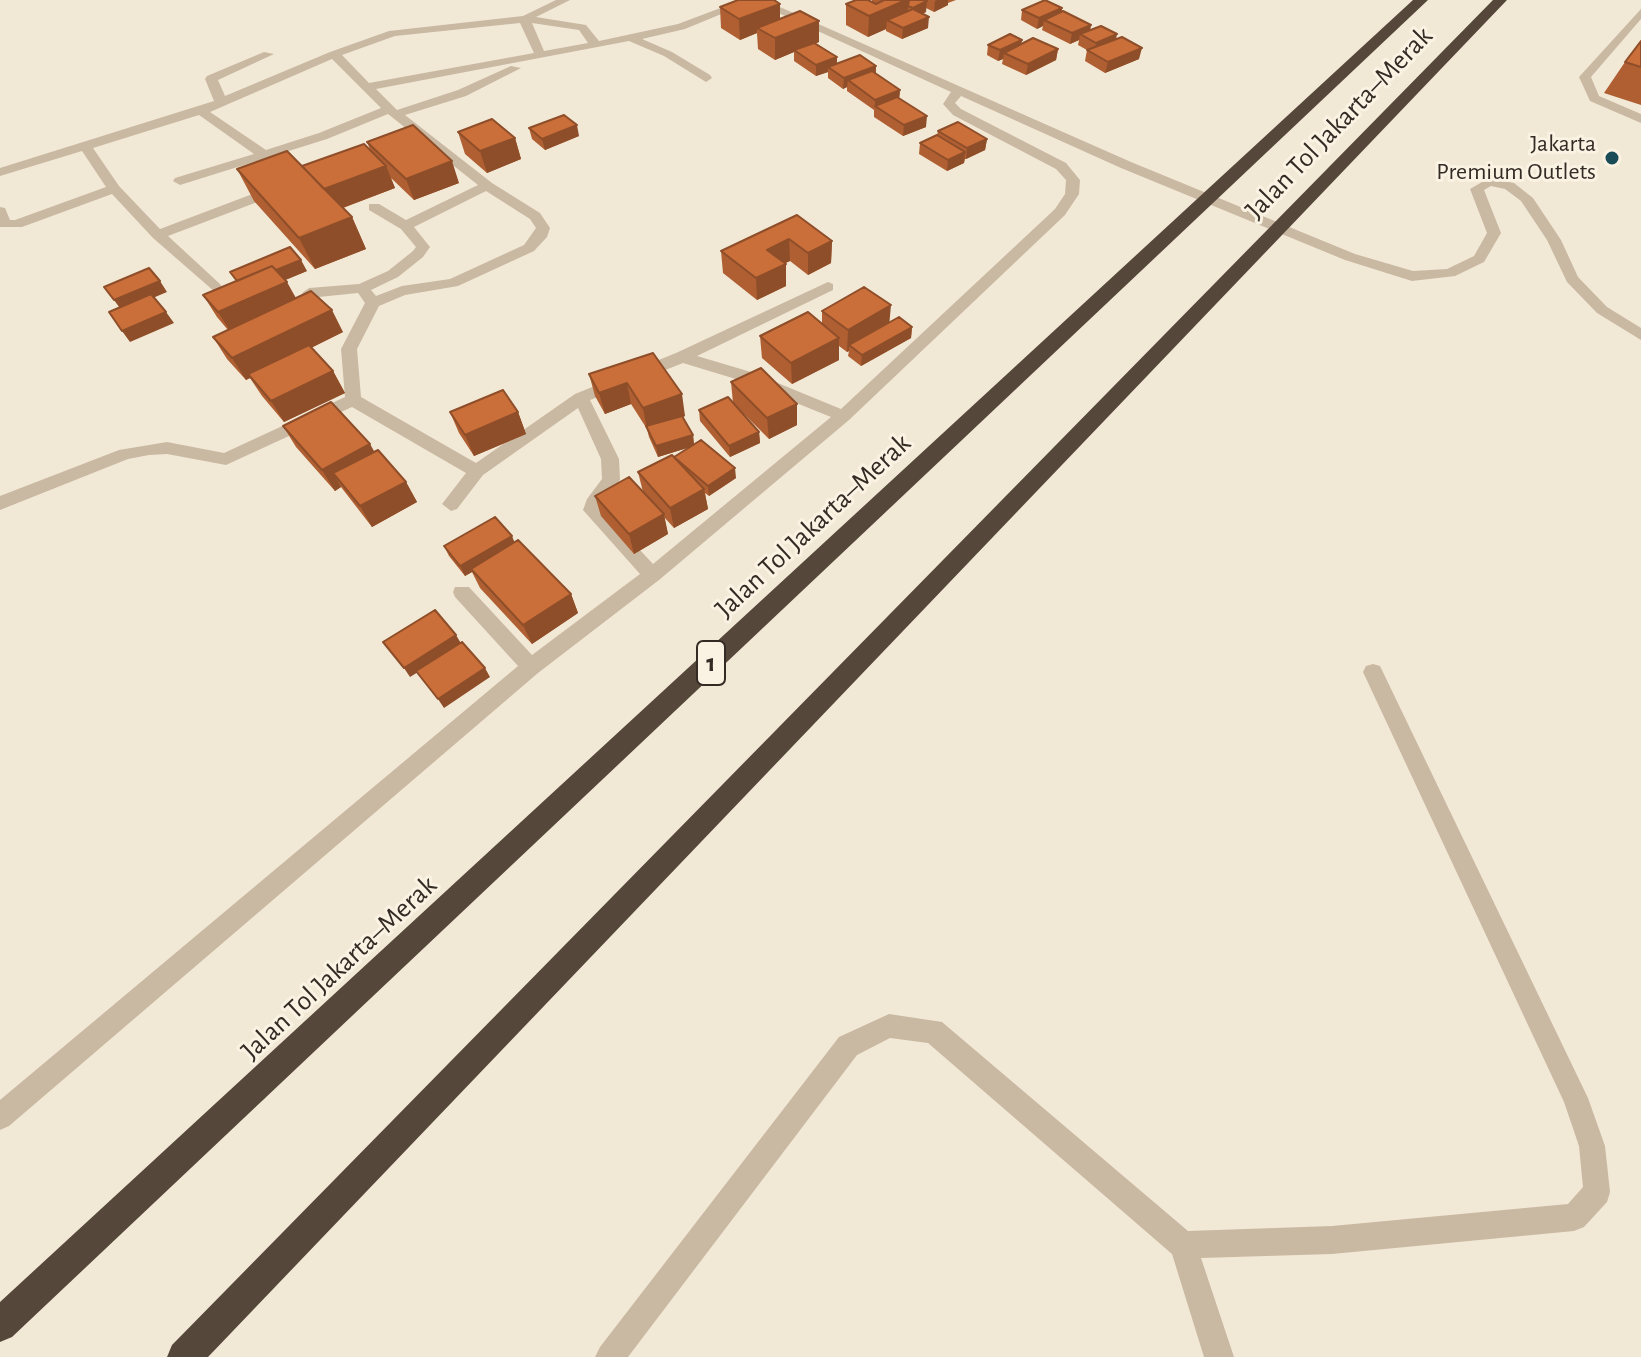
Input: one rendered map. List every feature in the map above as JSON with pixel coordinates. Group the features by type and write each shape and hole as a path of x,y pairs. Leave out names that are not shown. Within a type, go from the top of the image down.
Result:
{"highway":[{"name":"Jalan Tol Jakarta–Merak","path":"0,1325 1421,0"},
{"name":"Jalan Tol Jakarta–Merak","path":"184,1357 1500,0"}],"street":[{"path":"524,19 565,0"},
{"path":"365,87 681,27 753,0 1126,165 1350,257 1412,276 1450,273 1479,259 1494,233 1477,189 1489,182 1509,186 1526,198 1554,240 1572,279 1602,310 1641,335"},
{"path":"1641,12 1585,77 1594,98 1641,119"},
{"path":"524,19 541,56"},
{"path":"0,172 201,111 334,54 393,33 524,19 582,27 588,31 595,45"},
{"path":"829,33 841,27"},
{"path":"631,38 683,61 706,78"},
{"path":"221,102 211,79 268,54"},
{"path":"334,54 419,140 535,216 543,228 529,248 453,283 402,291 373,303 349,349 353,400"},
{"path":"180,181 392,112 462,93 541,56"},
{"path":"0,1117 531,667 652,575 843,416 1060,212 1072,194 1073,180 1061,166 957,112 949,104 951,97 960,92"},
{"path":"201,111 263,154"},
{"path":"85,146 114,189 215,287"},
{"path":"158,235 296,183"},
{"path":"406,226 487,186"},
{"path":"0,211 5,224 17,224 114,189"},
{"path":"309,293 362,288 393,274 418,254 423,247 406,226 374,207"},
{"path":"451,504 477,471 581,398 682,357 828,287"},
{"path":"362,288 373,303"},
{"path":"682,357 745,376 843,416"},
{"path":"581,398 610,459 611,480 592,510 652,575"},
{"path":"353,400 477,471"},
{"path":"0,503 125,454 149,449 167,448 226,459 353,400"},
{"path":"462,592 531,667"},
{"path":"1183,1245 1332,1240 1574,1217 1597,1192 1592,1146 1575,1098 1373,672"},
{"path":"610,1357 848,1046 889,1026 933,1031 1183,1245 1219,1357"}],"building":[{"path":"738,0 774,0 780,4 739,19 720,7"},
{"path":"856,0 876,4 884,0 906,0 869,16 846,4"},
{"path":"909,0 927,1 913,8 908,6"},
{"path":"1045,0 1062,8 1039,18 1022,10"},
{"path":"913,9 929,17 903,28 887,20"},
{"path":"800,11 819,21 775,38 757,28"},
{"path":"1063,11 1091,25 1072,33 1044,20"},
{"path":"1101,26 1117,34 1096,43 1080,34"},
{"path":"1010,34 1022,40 1000,50 988,45"},
{"path":"1122,37 1142,48 1108,62 1087,50"},
{"path":"1033,38 1058,49 1028,64 1004,53"},
{"path":"1641,41 1641,67 1625,62"},
{"path":"814,43 837,57 816,65 794,50"},
{"path":"860,55 876,66 844,78 828,67"},
{"path":"872,71 900,90 875,100 848,80"},
{"path":"897,97 927,116 904,125 875,106"},
{"path":"564,115 577,125 542,139 529,128"},
{"path":"492,119 515,138 480,151 458,132"},
{"path":"958,122 987,139 967,148 938,131"},
{"path":"413,125 452,161 406,179 367,142"},
{"path":"937,135 965,152 948,160 920,143"},
{"path":"364,144 386,166 324,189 302,166"},
{"path":"287,151 352,217 299,238 237,169"},
{"path":"797,215 832,241 808,253 789,239 767,250 786,264 756,278 721,251"},
{"path":"290,247 301,260 276,270 272,266 237,281 230,272"},
{"path":"272,266 287,282 218,312 203,295"},
{"path":"149,268 160,281 114,300 104,287"},
{"path":"864,287 891,305 848,330 822,311"},
{"path":"311,291 332,310 232,358 213,337"},
{"path":"151,294 166,312 122,331 109,312"},
{"path":"808,312 839,338 791,363 760,336"},
{"path":"899,317 912,327 862,355 849,345"},
{"path":"309,345 333,371 271,401 248,374"},
{"path":"653,353 682,394 643,408 627,383 599,393 589,374"},
{"path":"761,368 797,404 767,418 731,382"},
{"path":"503,390 518,412 465,435 450,412"},
{"path":"728,397 759,432 729,446 699,410"},
{"path":"331,402 370,444 322,470 283,426"},
{"path":"682,416 693,435 656,446 646,426"},
{"path":"701,440 735,468 708,486 674,457"},
{"path":"378,450 406,482 360,506 333,473"},
{"path":"672,455 704,489 670,508 638,472"},
{"path":"629,477 664,514 629,534 595,496"},
{"path":"495,517 512,536 460,566 444,546"},
{"path":"518,540 571,594 523,625 471,569"},
{"path":"435,610 456,635 404,668 383,642"},
{"path":"462,642 485,668 438,699 416,671"}],"place":[{"name":"Jakarta Premium Outlets","path":"1612,158"}]}
